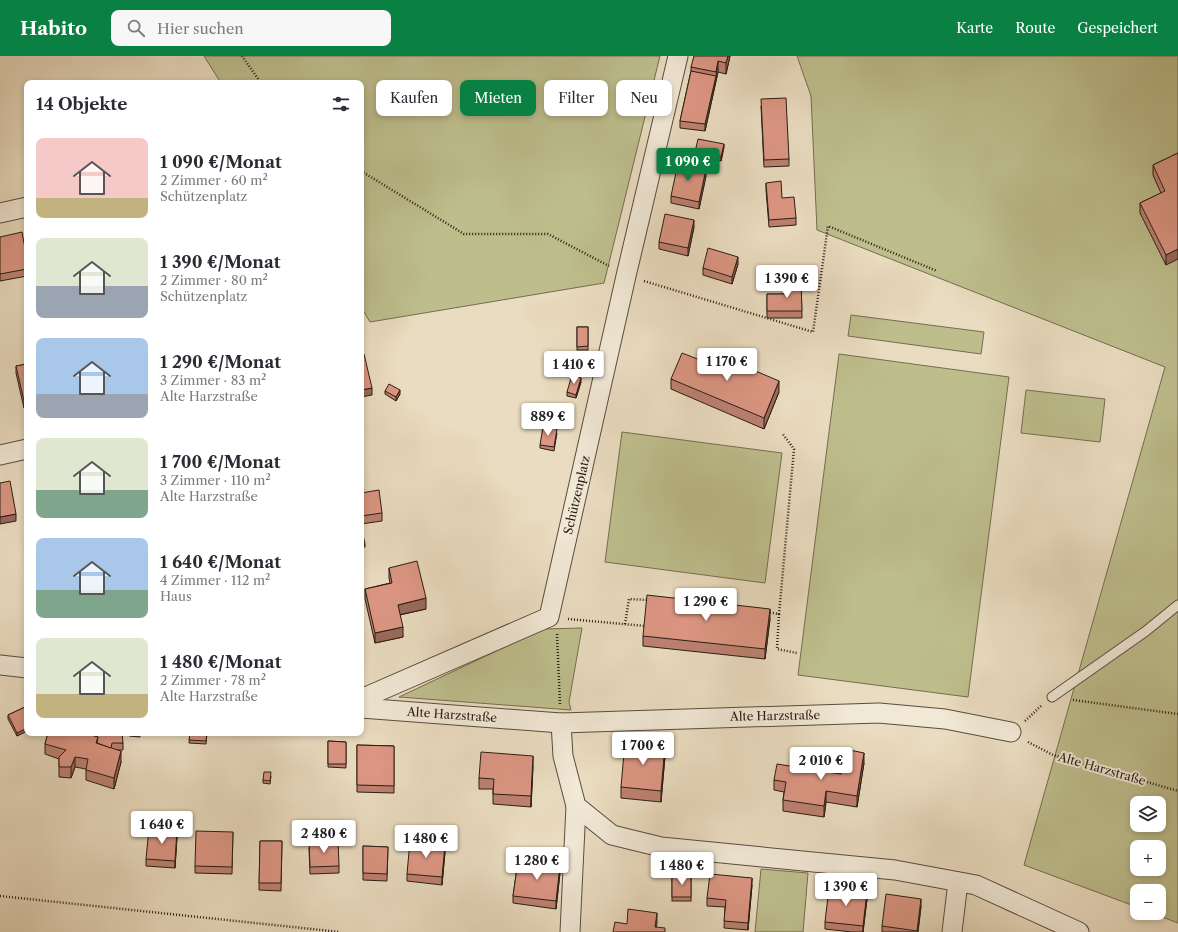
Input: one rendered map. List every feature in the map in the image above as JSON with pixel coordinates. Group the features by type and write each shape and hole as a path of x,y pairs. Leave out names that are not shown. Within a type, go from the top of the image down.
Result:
{"street":[{"name":"Schützenplatz","path":"549,617 626,276 678,56"},
{"path":"0,213 24,208"},
{"path":"0,455 24,450"},
{"path":"364,698 549,617"},
{"path":"0,665 24,668"},
{"name":"Alte Harzstraße","path":"364,708 561,723 879,714 945,719 1011,732"},
{"path":"561,723 563,756 576,806 570,932"},
{"path":"576,806 612,835 661,847 895,870 976,885 1079,932"},
{"path":"952,932 958,882"}],"lane":[{"path":"1052,697 1146,631 1178,605"}],"path":[{"path":"242,56 259,80"},
{"path":"364,173 464,234 548,234 626,276 738,311 813,332 828,226 937,271"},
{"path":"782,433 794,449 777,649 797,653"},
{"path":"625,624 629,599 652,600"},
{"path":"765,611 779,614"},
{"path":"549,617 645,626"},
{"path":"549,617 558,636 561,723"},
{"path":"1011,732 1052,697 1178,714"},
{"name":"Alte Harzstraße","path":"1011,732 1053,755 1178,791"},
{"path":"0,896 340,932"}],"green space":[{"path":"204,56 660,56 654,80 616,80 616,116 645,116 604,283 370,322 364,312 364,80 219,80"},
{"path":"797,56 1178,56 1178,923 1166,918 1166,884 1130,884 1130,904 1024,865 1165,367 817,230 811,96"},
{"path":"851,315 984,332 981,354 848,336"},
{"path":"839,354 1009,377 968,697 798,675"},
{"path":"1026,390 1105,399 1100,442 1021,433"},
{"path":"622,432 782,453 765,583 605,562"},
{"path":"582,628 569,702 571,710 399,697 543,629"},
{"path":"761,869 808,873 803,932 755,932"}],"building":[{"path":"694,56 728,56 726,63 718,61 716,72 691,67"},
{"path":"691,71 716,76 705,124 680,121"},
{"path":"786,98 789,159 764,160 761,99"},
{"path":"698,139 724,144 721,157 695,152"},
{"path":"1178,153 1178,249 1166,255 1140,203 1165,191 1153,165"},
{"path":"678,163 706,169 699,202 671,196"},
{"path":"781,181 782,198 794,197 796,218 769,220 766,183"},
{"path":"665,214 694,220 688,248 659,242"},
{"path":"22,232 24,243 24,270 0,274 0,237"},
{"path":"708,248 738,257 732,277 703,268"},
{"path":"788,282 801,282 802,311 767,311 767,294 788,294"},
{"path":"577,327 588,327 588,346 577,347"},
{"path":"704,349 779,381 764,418 671,379 682,353 700,360"},
{"path":"364,354 372,388 364,389"},
{"path":"24,365 24,401 16,366"},
{"path":"572,375 581,378 576,395 567,392"},
{"path":"389,384 400,390 396,397 385,391"},
{"path":"543,427 557,429 554,447 540,445"},
{"path":"10,481 16,514 0,517 0,483"},
{"path":"379,490 382,513 364,516 364,492"},
{"path":"417,561 426,598 398,605 403,627 375,633 365,589 392,583 389,568"},
{"path":"647,595 770,609 765,649 643,636"},
{"path":"24,707 24,730 17,733 8,715"},
{"path":"47,736 98,737 96,743 121,751 114,778 86,770 88,759 75,757 71,767 59,767 59,757 66,750 45,744"},
{"path":"95,736 122,736 123,743 112,743 111,748 97,743 98,737"},
{"path":"190,736 207,736 206,741 189,740"},
{"path":"328,741 346,742 346,764 328,764"},
{"path":"625,742 665,746 661,791 621,787"},
{"path":"357,745 394,746 394,786 357,785"},
{"path":"845,749 864,753 857,796 826,791 824,806 783,800 786,782 774,780 777,764 841,774"},
{"path":"481,752 533,756 531,796 493,794 494,779 479,778"},
{"path":"264,772 271,772 270,781 263,780"},
{"path":"149,828 177,830 175,861 146,859"},
{"path":"196,831 233,832 232,867 195,866"},
{"path":"338,840 339,866 310,867 309,841"},
{"path":"260,841 282,841 281,883 259,883"},
{"path":"410,841 445,845 442,877 407,874"},
{"path":"363,846 388,847 387,874 363,873"},
{"path":"512,849 537,852 536,863 518,861 517,864 510,863"},
{"path":"518,861 560,866 556,901 513,896"},
{"path":"710,874 752,878 748,923 724,921 726,900 707,898"},
{"path":"672,875 691,875 691,897 672,897"},
{"path":"829,888 867,892 863,926 825,922"},
{"path":"886,894 921,899 917,931 882,926"},
{"path":"628,909 657,913 655,927 665,928 665,932 613,932 615,922 627,924"}]}
